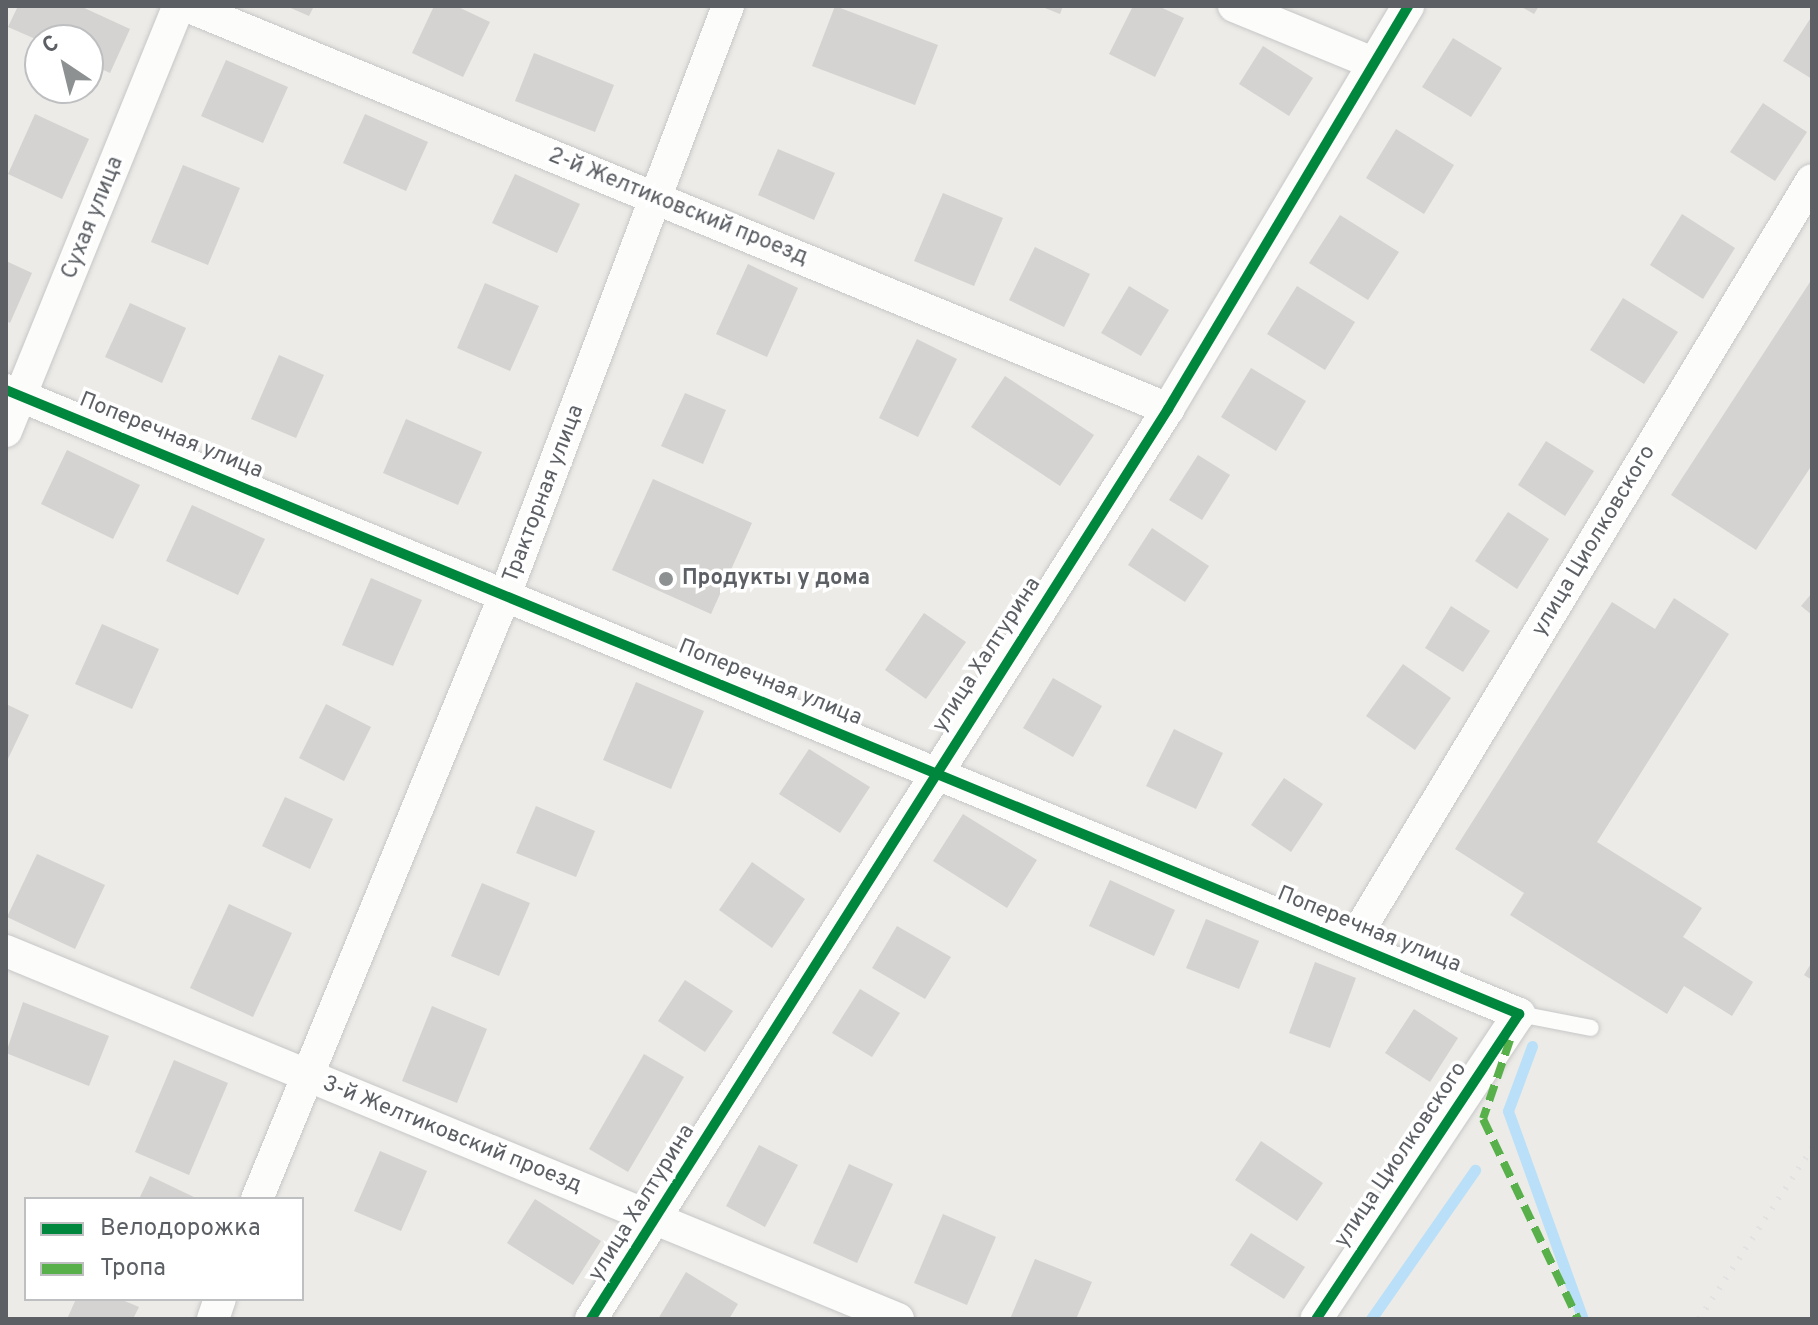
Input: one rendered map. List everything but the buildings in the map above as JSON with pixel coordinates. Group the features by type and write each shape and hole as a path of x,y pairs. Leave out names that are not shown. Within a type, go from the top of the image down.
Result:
{"street":[{"name":"Сухая улица","path":"6,431 13,393 179,6"},
{"name":"2-й Желтиковский проезд","path":"187,6 1168,409"},
{"name":"Тракторная улица","path":"258,1197 304,1074 505,595 728,6"},
{"path":"1234,6 1373,63"},
{"name":"улица Халтурина","path":"591,1319 1168,409 1408,6"},
{"name":"улица Циолковского","path":"1351,944 1812,180"},
{"name":"Поперечная улица","path":"13,393 1519,1014"},
{"name":"3-й Желтиковский проезд","path":"6,951 898,1319"},
{"name":"улица Циолковского","path":"1316,1319 1519,1014"}],"lane":[{"path":"1519,1014 1591,1028"}],"waterway":[{"path":"1532,1046 1508,1111 1583,1319"},
{"path":"1371,1319 1475,1170"}],"railway":[{"path":"1699,1319 1812,1148"}],"marked path":[{"path":"1510,1040 1483,1119 1578,1319"}],"cycle path":[{"path":"591,1319 1168,409 1408,6"},
{"path":"6,390 1519,1014 1316,1319"}],"place":[{"name":"Продукты у дома","path":"666,579"}]}
